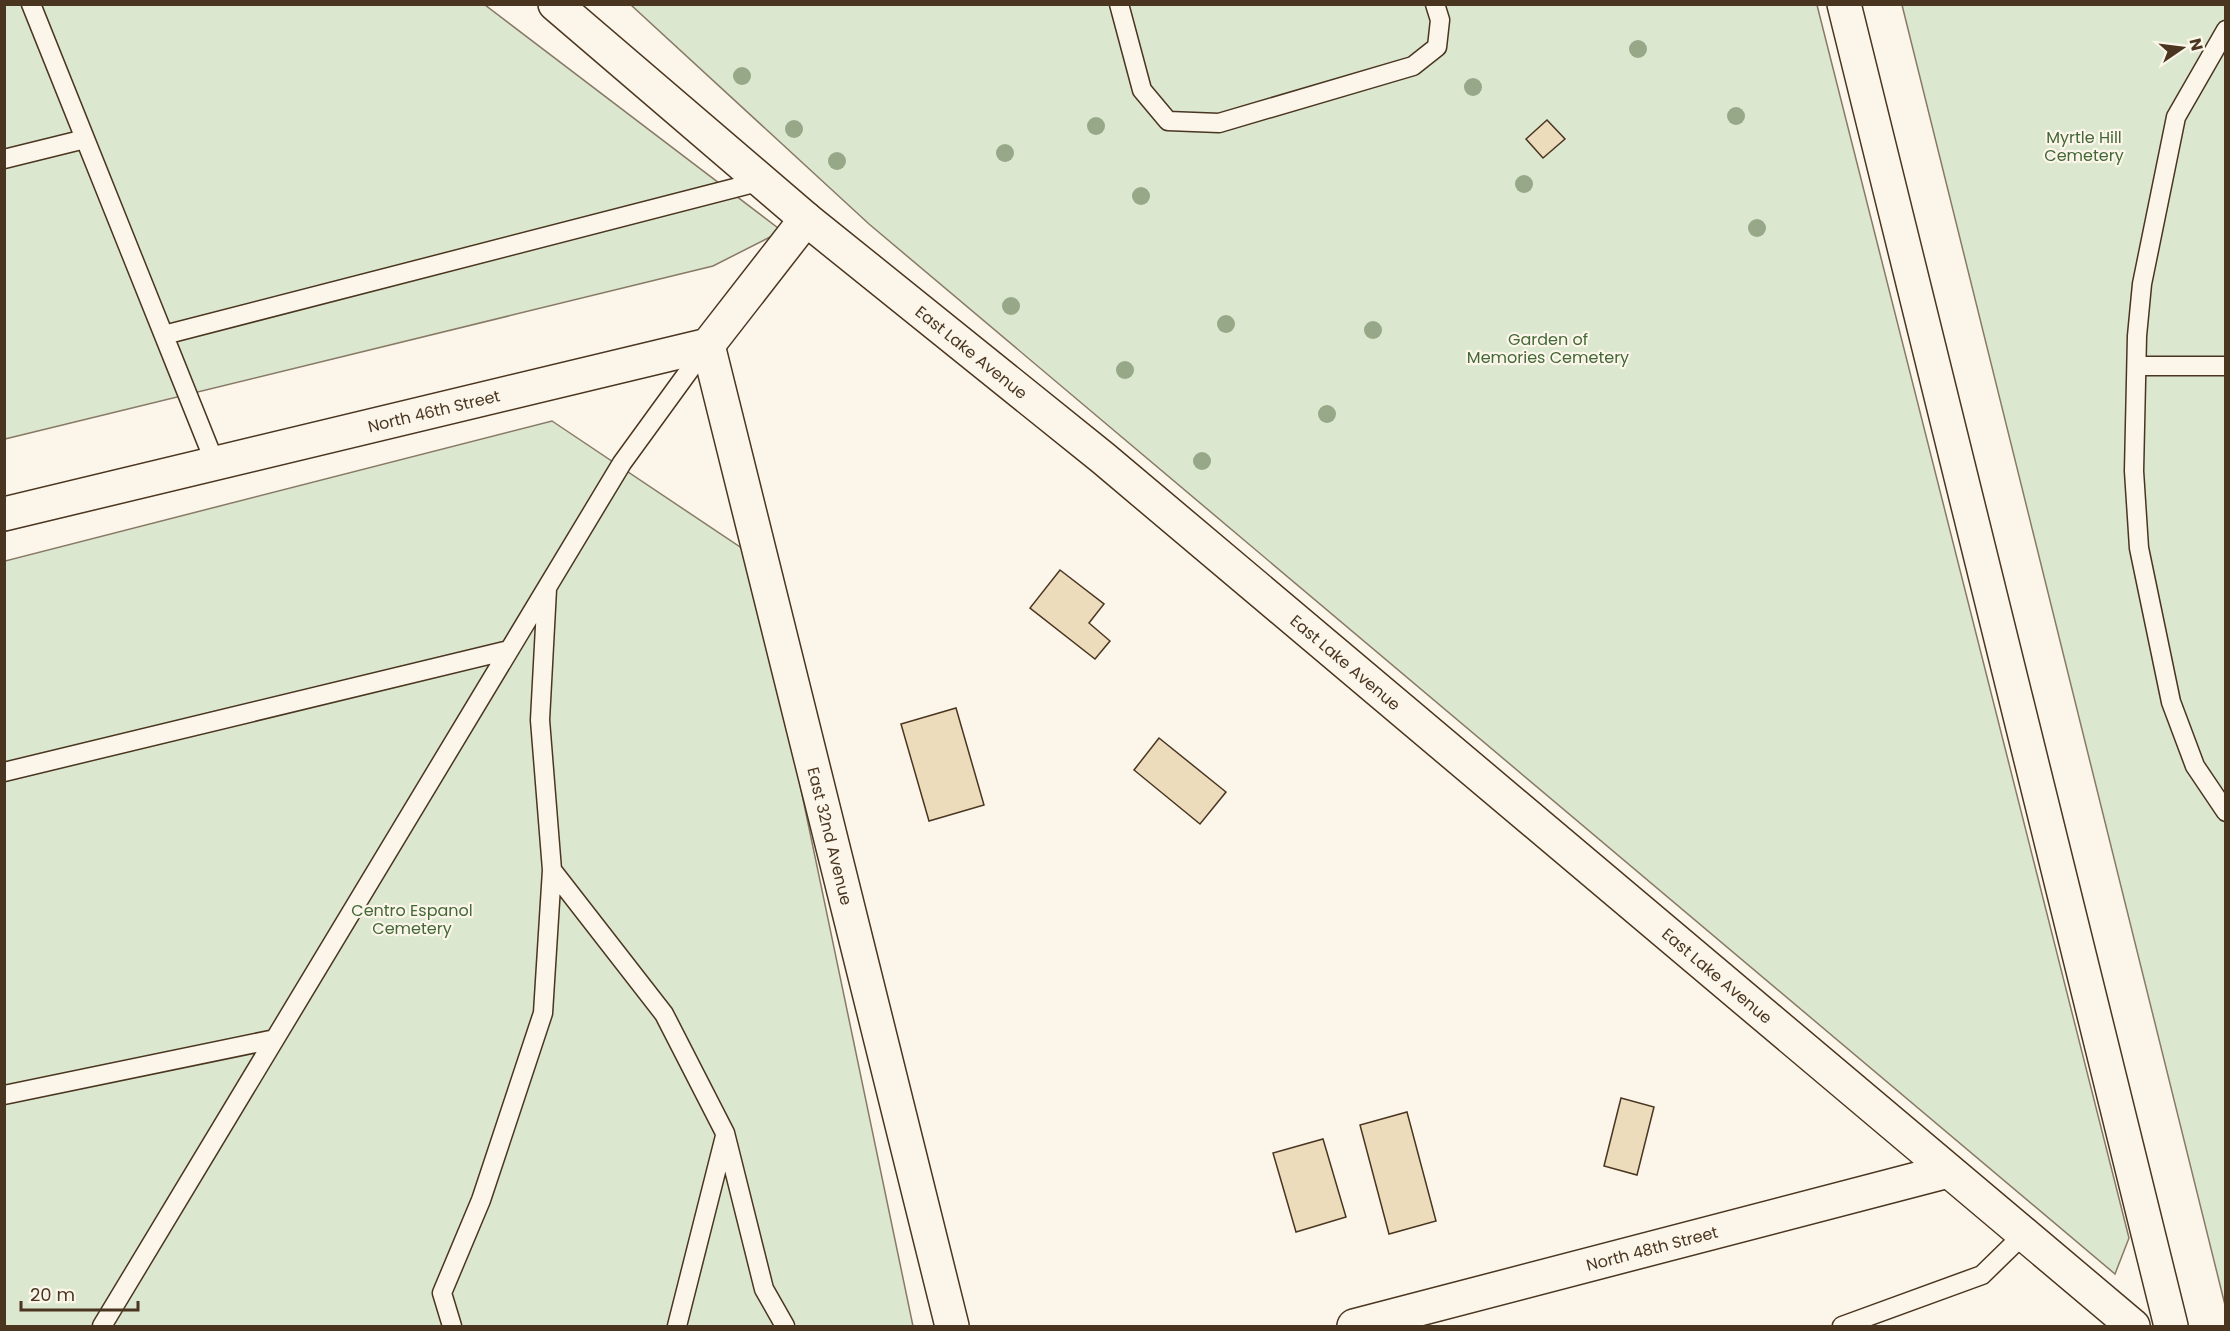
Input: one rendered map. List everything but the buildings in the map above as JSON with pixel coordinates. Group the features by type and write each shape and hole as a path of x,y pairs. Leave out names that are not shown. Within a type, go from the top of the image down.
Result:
{"street":[{"name":"East Lake Avenue","path":"555,4 806,219 1103,458 2133,1326"},
{"path":"1844,4 2171,1326"},
{"path":"708,345 806,219"},
{"name":"North 46th Street","path":"4,514 708,345"},
{"name":"East 32nd Avenue","path":"708,345 952,1326"},
{"name":"North 48th Street","path":"1354,1326 1948,1171"}],"lane":[{"path":"31,4 215,463"},
{"path":"1119,4 1142,90 1168,122 1219,123 1413,66 1437,47 1440,20 1435,4"},
{"path":"2226,30 2176,117 2142,284 2134,471 2139,548 2171,702 2195,765 2226,812"},
{"path":"4,159 85,139"},
{"path":"164,335 762,181"},
{"path":"102,1326 622,463 708,345"},
{"path":"2137,366 2226,366"},
{"path":"452,1326 442,1293 482,1200 543,1013 552,870 540,720 547,587"},
{"path":"4,772 509,650"},
{"path":"552,870 664,1014 725,1133 764,1289 785,1326"},
{"path":"4,1095 275,1039"},
{"path":"677,1326 725,1133"},
{"path":"1842,1326 1982,1275 2024,1234"}],"green space":[{"path":"4,5 485,5 782,231 713,266 5,439"},
{"name":"Garden of Memories Cemetery","path":"631,5 1817,5 2129,1238 2115,1274 869,224"},
{"name":"Myrtle Hill Cemetery","path":"1902,5 2225,5 2225,1305"},
{"name":"Centro Espanol Cemetery","path":"552,421 752,555 913,1326 5,1326 5,561"}]}
